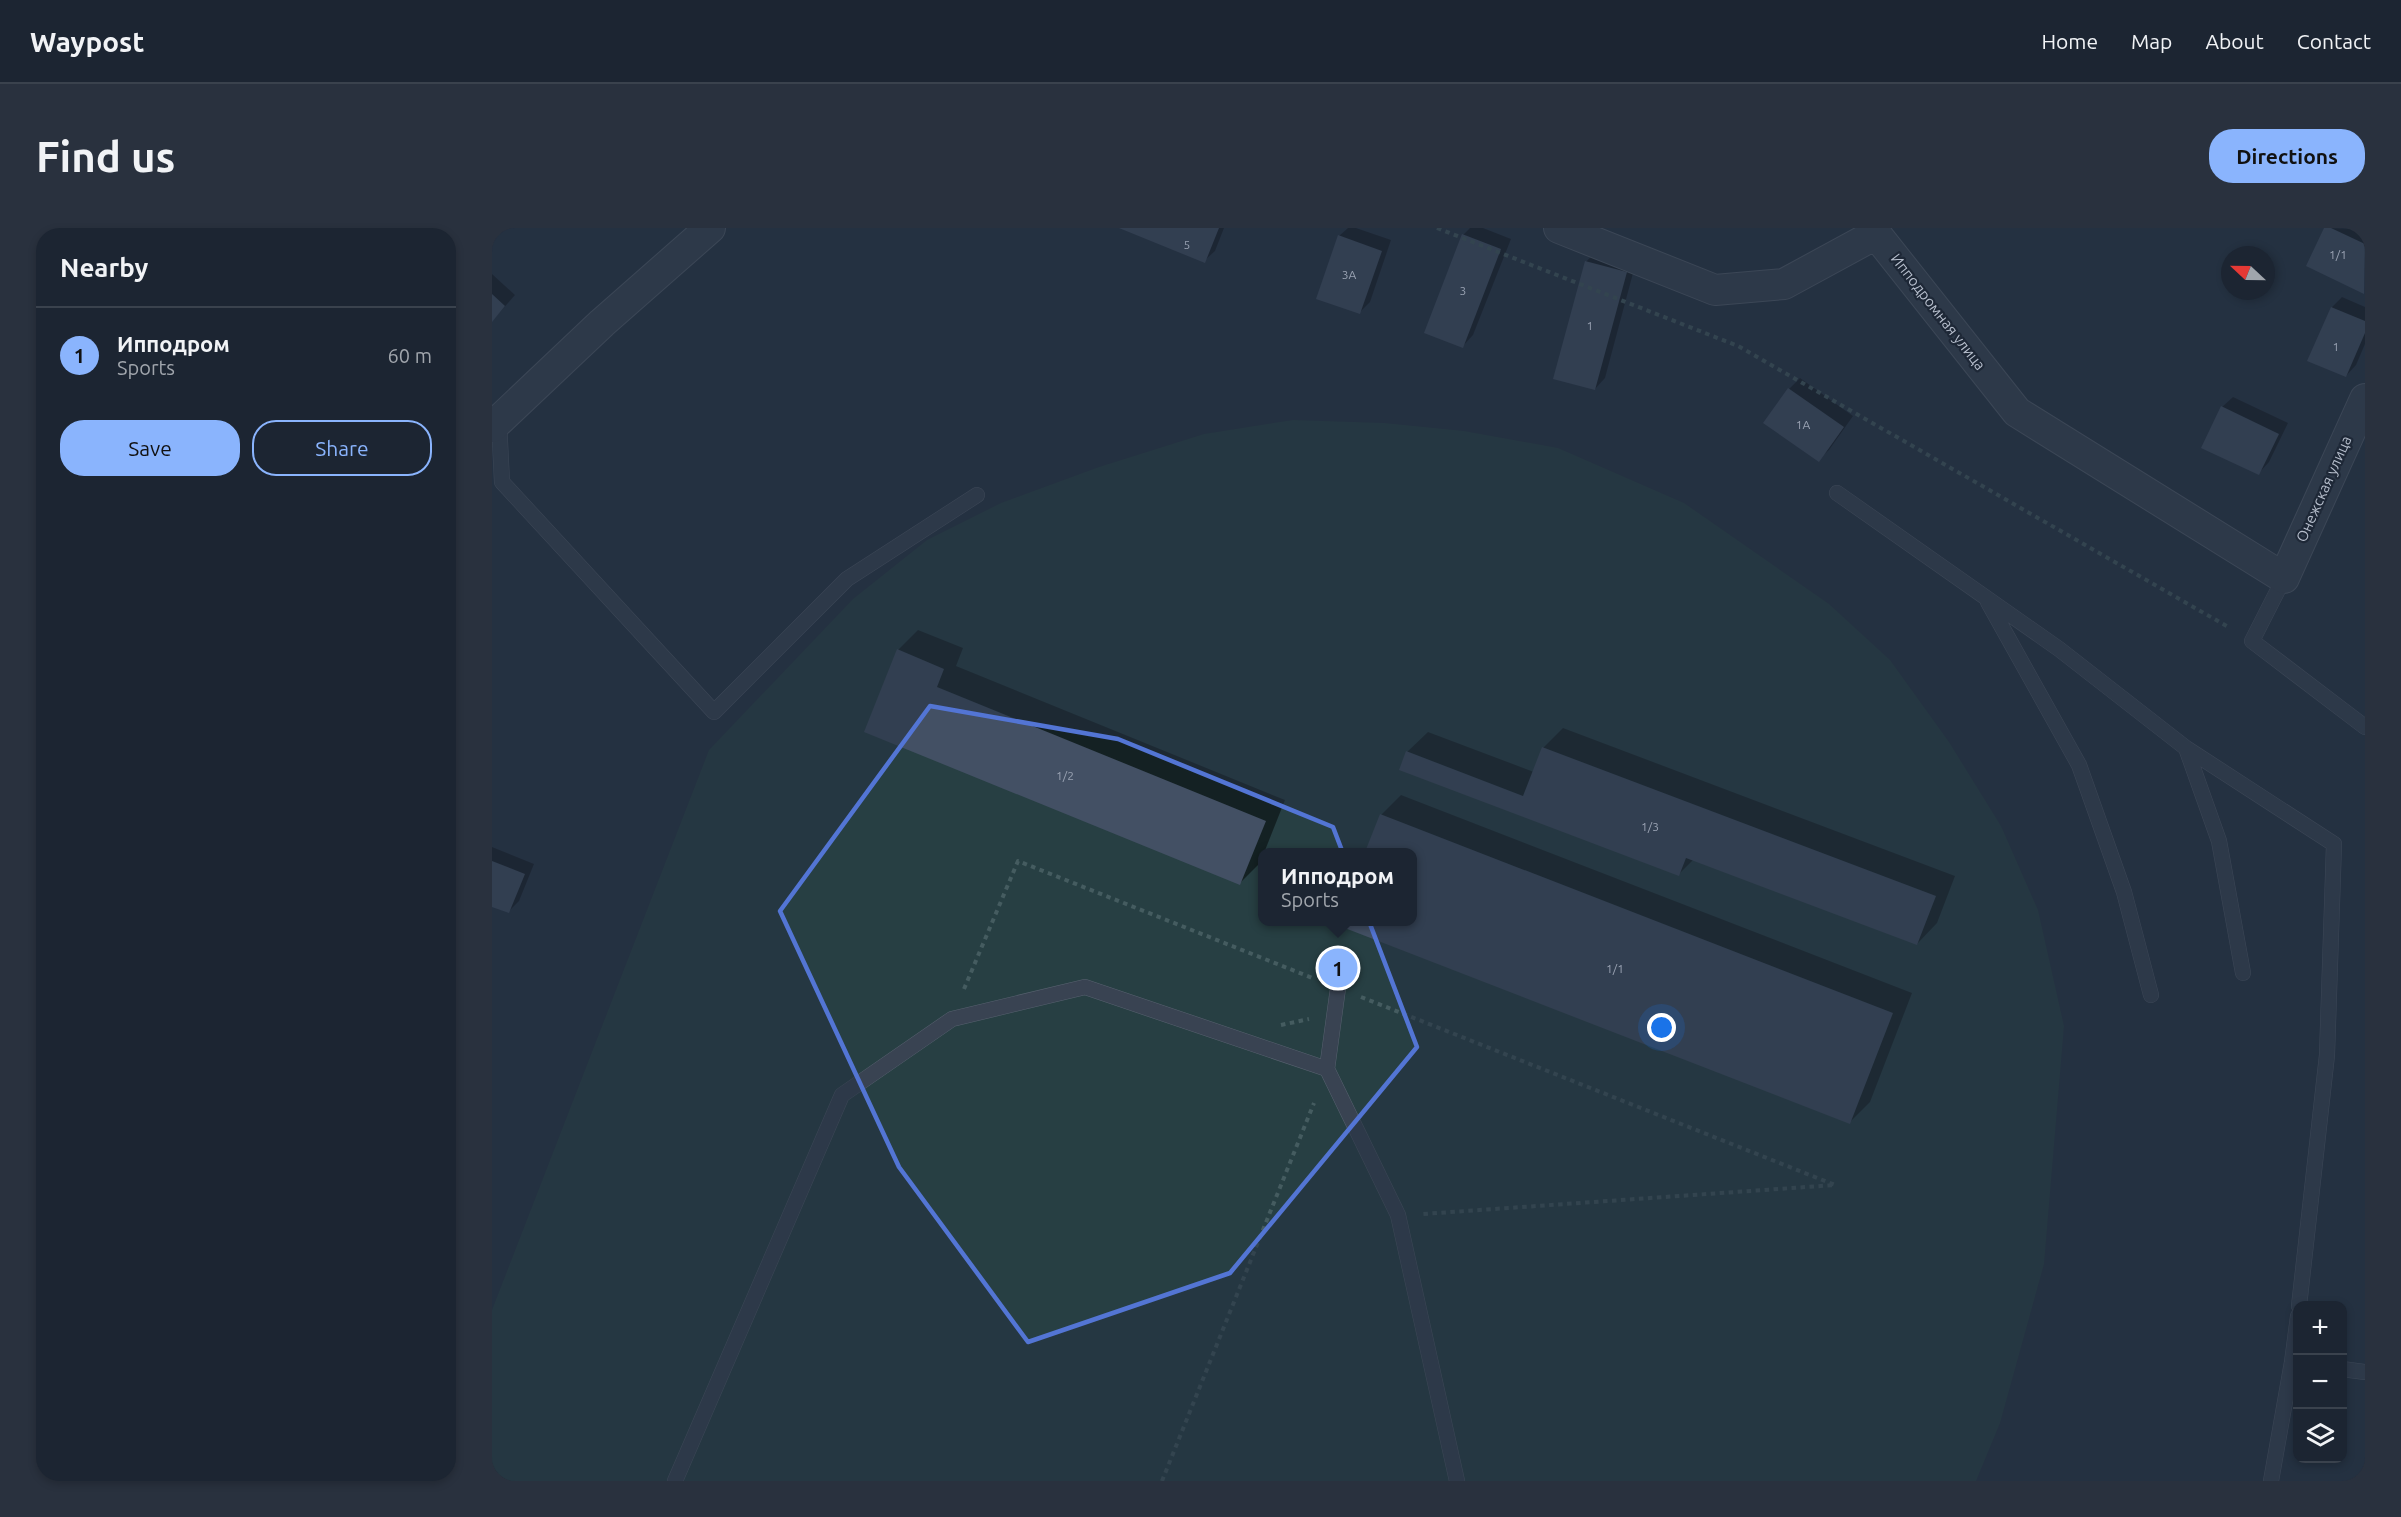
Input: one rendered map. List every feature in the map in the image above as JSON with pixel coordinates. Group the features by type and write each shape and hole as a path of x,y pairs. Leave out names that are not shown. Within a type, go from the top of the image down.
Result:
{"street":[{"path":"495,424 602,322 710,228"},
{"name":"Ипподромная улица","path":"1559,228 1715,290 1784,284 1876,231 2017,412 2284,578"},
{"name":"Онежская улица","path":"2284,578 2365,399"}],"lane":[{"path":"495,424 502,482 714,712 847,579 976,495"},
{"path":"1837,493 2058,649 2186,748 2334,844 2327,1055 2299,1301"},
{"path":"2284,578 2252,641 2365,727"},
{"path":"1985,597 2079,765 2124,892 2151,995"},
{"path":"2186,748 2219,841 2243,973"},
{"path":"675,1481 842,1095 952,1019 1085,987 1328,1069"},
{"path":"1338,988 1328,1069 1398,1215 1456,1481"},
{"path":"2347,1370 2365,1372"},
{"path":"2271,1481 2293,1372"}],"path":[{"path":"1437,228 1738,346 2252,641"},
{"path":"952,1019 1018,861 1835,1185 1398,1215"},
{"path":"1162,1481 1328,1069"}],"highlighted area":[{"path":"930,706 1118,739 1333,827 1417,1047 1230,1273 1028,1342 899,1167 780,911"}],"green space":[{"path":"1293,420 1384,423 1464,431 1558,448 1684,503 1829,604 1890,660 1949,742 2001,826 2038,910 2064,1026 2044,1264 2000,1423 1976,1481 492,1481 492,1310 709,750 853,599 927,540 1001,503 1099,467 1204,434"}],"building":[{"path":"1119,228 1219,228 1205,263"},
{"path":"2324,228 2331,228 2365,244 2364,294 2306,266"},
{"path":"1462,234 1501,249 1463,348 1424,333"},
{"path":"1338,235 1382,251 1360,314 1316,299"},
{"path":"1585,261 1627,272 1595,390 1553,379"},
{"path":"492,294 505,306 492,322"},
{"path":"2331,307 2365,321 2365,333 2346,377 2307,361"},
{"path":"1788,388 1844,427 1819,462 1763,423"},
{"path":"2221,406 2279,434 2259,475 2201,448"},
{"path":"897,649 944,669 937,687 1266,821 1240,885 864,732"},
{"path":"1542,747 1936,896 1917,945 1686,858 1679,876 1399,770 1406,751 1523,796"},
{"path":"1380,814 1893,1013 1850,1124 1340,926 1417,926 1417,848 1367,848"},
{"path":"492,861 525,874 509,913 492,907"}],"place":[{"name":"Ипподром","path":"1338,968"}]}
